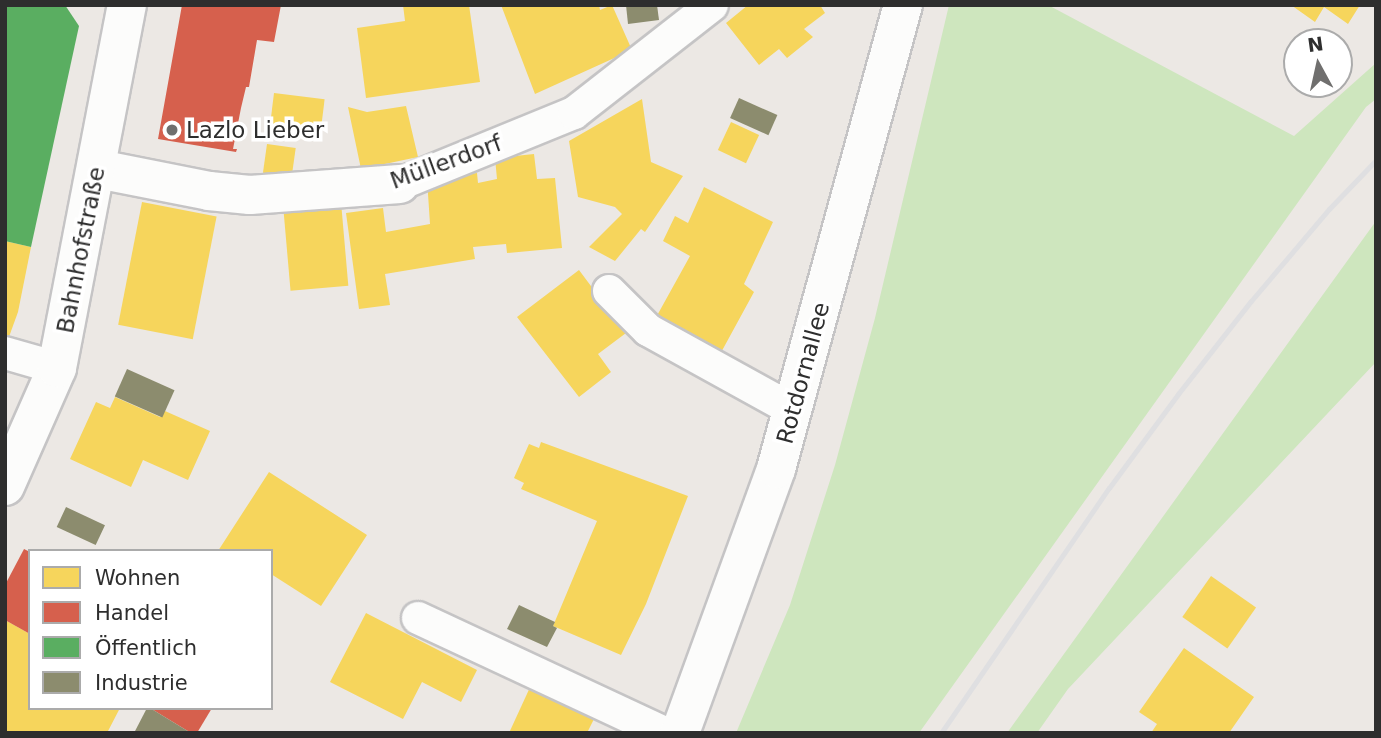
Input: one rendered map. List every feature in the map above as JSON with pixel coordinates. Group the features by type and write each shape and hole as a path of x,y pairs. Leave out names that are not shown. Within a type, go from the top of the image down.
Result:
{"street":[{"name":"Bahnhofstraße","path":"5,486 57,368 98,169 127,5"},
{"name":"Rotdornallee","path":"680,733 776,469 903,5"},
{"name":"Müllerdorf","path":"98,169 209,191 250,195 400,184"}],"lane":[{"name":"Müllerdorf","path":"400,184 574,113 712,5"},
{"path":"609,291 648,330 793,410"},
{"path":"5,353 57,368"},
{"path":"418,618 666,733"}],"green space":[{"path":"949,5 1048,5 1294,136 1337,98 1353,98 1353,83 1376,63 1376,99 1366,107 919,733 736,733 790,605 835,465 875,318"},
{"path":"1376,221 1376,362 1068,689 1037,733 1007,733"}],"building: Wohnen":[{"path":"403,5 469,5 480,82 366,98 357,28 405,21"},
{"path":"501,5 599,5 600,10 612,5 632,50 535,94"},
{"path":"748,5 820,5 825,13 804,29 813,37 787,58 779,49 759,65 726,23"},
{"path":"1291,5 1360,5 1348,24 1324,7 1315,22"},
{"path":"274,93 325,99 320,133 270,127"},
{"path":"642,99 651,162 683,176 645,232 641,229 615,261 589,247 622,214 615,207 578,197 569,141"},
{"path":"406,106 418,157 361,169 348,107 367,112"},
{"path":"731,122 759,135 746,163 718,150"},
{"path":"267,144 296,148 292,177 263,173"},
{"path":"534,154 537,179 555,178 562,248 507,253 506,244 473,247 475,259 385,274 390,305 359,309 346,213 383,208 386,232 430,224 427,179 477,173 478,183 497,179 495,158"},
{"path":"704,187 773,222 744,284 754,292 718,358 654,321 690,256 663,241 675,216 688,223"},
{"path":"142,202 217,217 193,339 118,325"},
{"path":"341,202 348,286 291,291 283,207"},
{"path":"5,241 31,247 18,312 6,345"},
{"path":"579,270 626,333 598,354 611,372 579,397 517,317"},
{"path":"115,397 160,417 165,411 210,431 188,480 143,460 131,487 70,459 96,402 110,408"},
{"path":"541,442 688,496 646,604 621,655 553,626 597,521 521,489 524,483 514,478 529,444 539,448"},
{"path":"269,472 367,535 321,606 273,575 273,549 219,549"},
{"path":"1211,576 1256,608 1227,649 1182,617"},
{"path":"366,613 477,670 461,702 422,682 403,719 330,682"},
{"path":"5,620 28,633 28,710 119,710 107,733 11,733 5,730"},
{"path":"1184,648 1254,697 1229,733 1151,733 1157,724 1139,712"},
{"path":"532,683 597,713 587,733 509,733"}],"building: Handel":[{"path":"182,5 281,5 274,42 257,40 249,87 246,87 233,149 237,149 236,152 158,139"},
{"path":"24,549 28,551 28,633 5,620 5,585"},
{"path":"153,710 211,710 197,733 191,733"}],"building: Öffentlich":[{"path":"5,5 65,5 79,26 31,247 5,241"}],"building: Industrie":[{"path":"626,5 657,5 659,20 628,24"},
{"path":"739,98 777,115 768,135 730,118"},
{"path":"127,369 175,390 162,418 115,396"},
{"path":"66,507 105,525 96,545 57,527"},
{"path":"519,605 555,622 553,626 557,628 547,647 507,629"},
{"path":"146,710 153,710 191,733 134,733"}],"railway":[{"path":"941,733 1109,488 1178,394 1251,301 1329,209 1376,160"}],"place":[{"name":"Lazlo Lieber","path":"172,130"}]}
